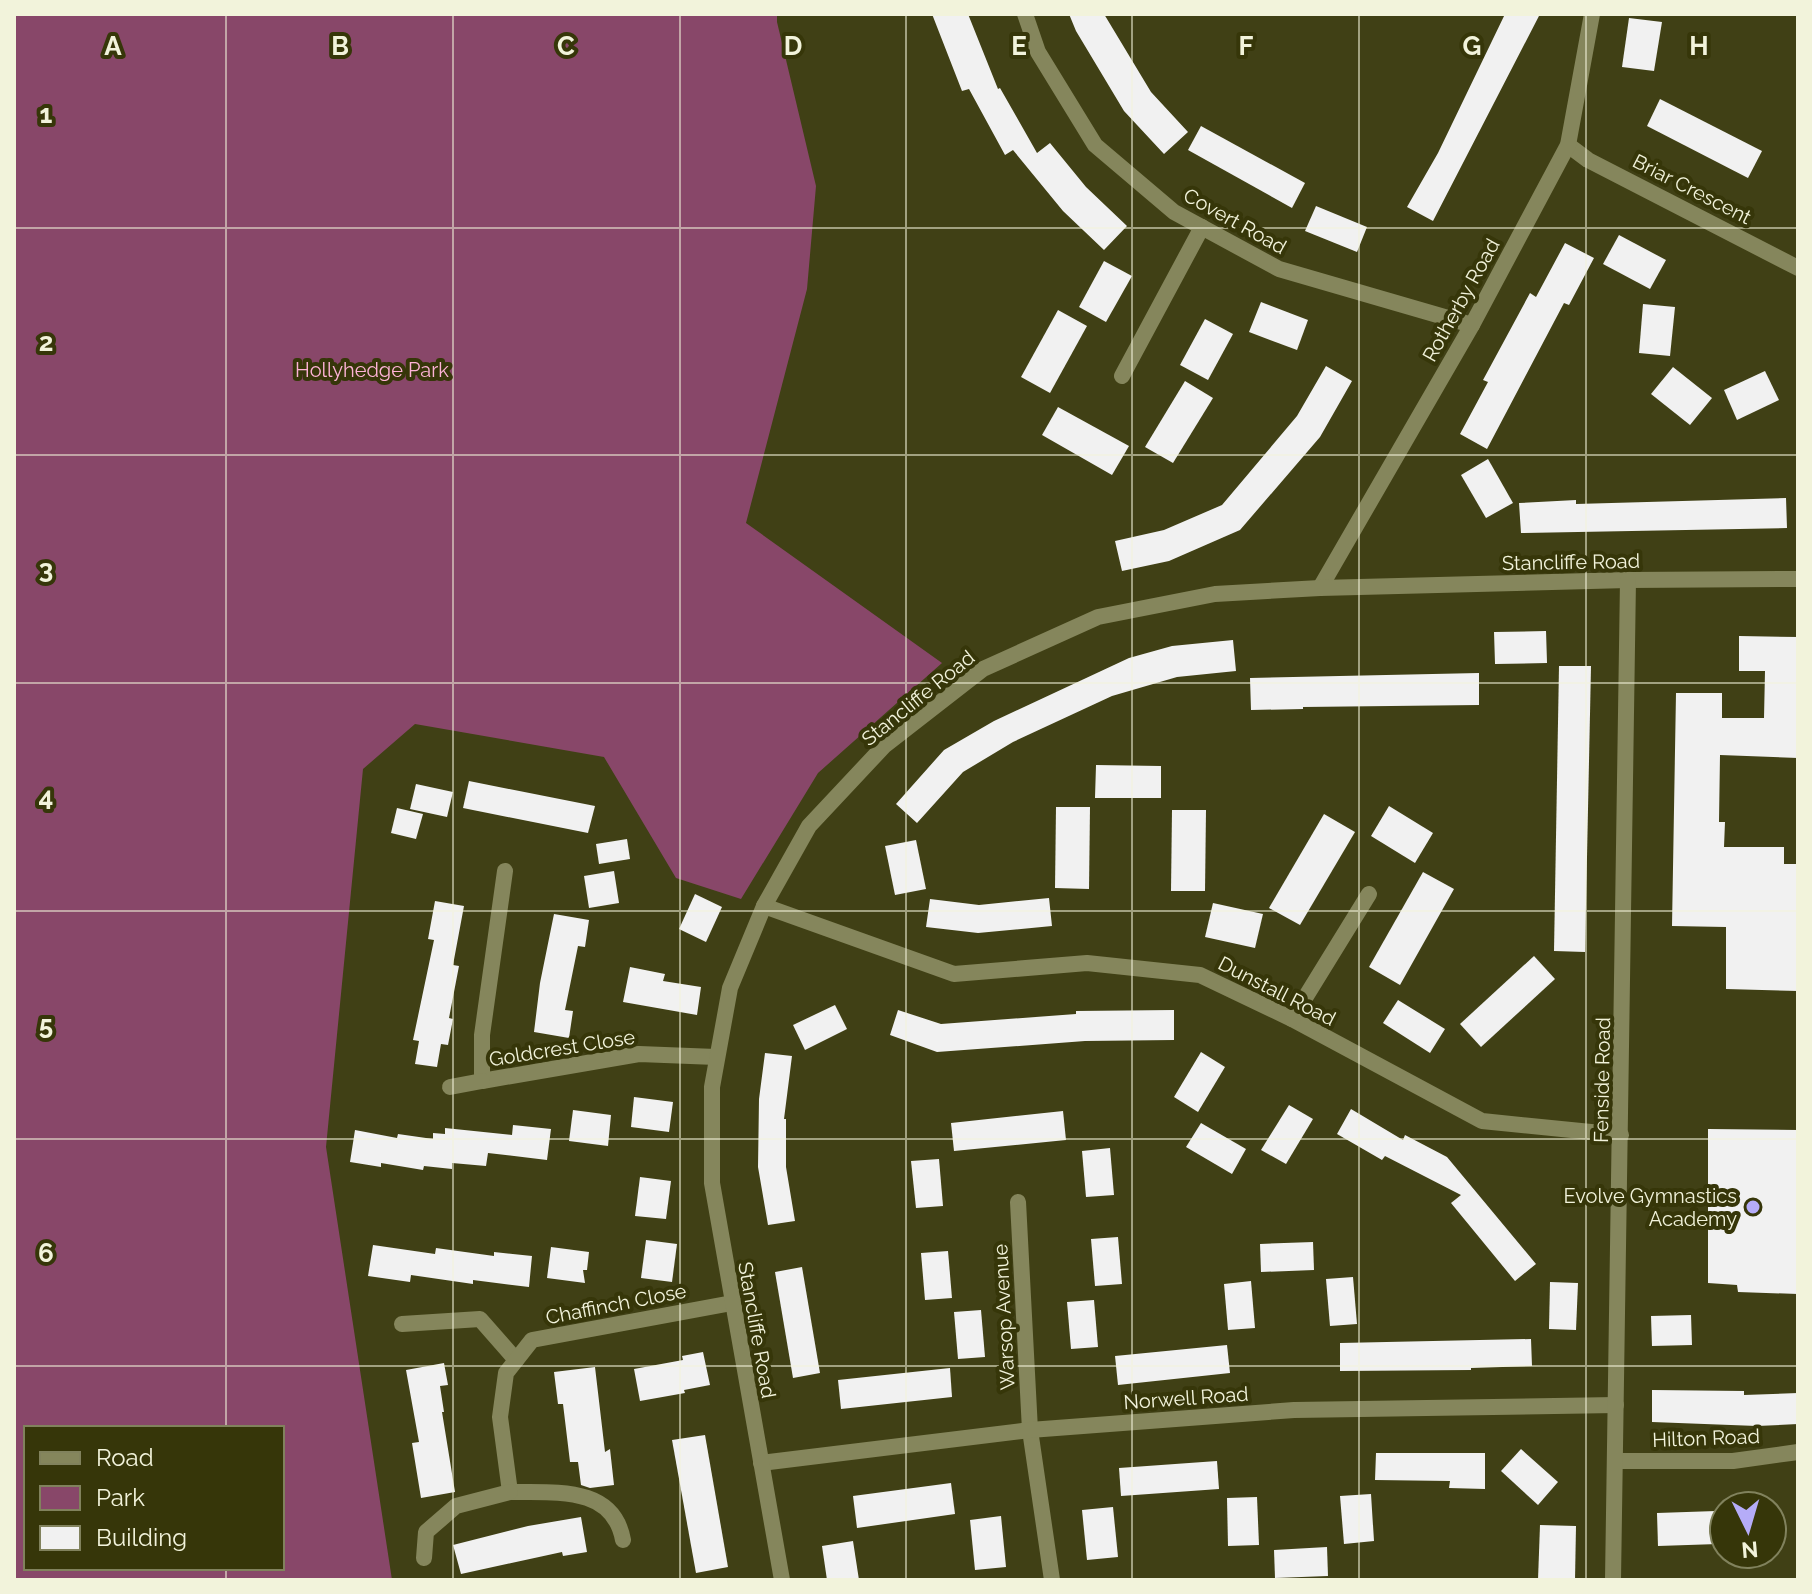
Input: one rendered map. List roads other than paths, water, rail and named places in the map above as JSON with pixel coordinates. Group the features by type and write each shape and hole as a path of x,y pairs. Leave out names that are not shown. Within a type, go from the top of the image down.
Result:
{"street":[{"name":"Covert Road","path":"1025,14 1038,52 1095,145 1174,212 1279,269 1472,325"},
{"name":"Rotherby Road","path":"1320,588 1472,325 1568,145 1592,14"},
{"name":"Briar Crescent","path":"1568,145 1588,160 1796,261"},
{"path":"1122,376 1202,227"},
{"name":"Stancliffe Road","path":"782,1580 712,1183 712,1087 730,988 764,906 809,826 884,746 983,669 1098,617 1215,594 1320,588 1628,580 1798,579"},
{"name":"Fenside Road","path":"1613,1580 1628,580"},
{"name":"Goldcrest Close","path":"505,871 482,1035 482,1081 639,1054 716,1057"},
{"path":"1292,1019 1369,894"},
{"name":"Dunstall Road","path":"764,906 954,974 1087,963 1200,975 1292,1019 1482,1121 1621,1135"},
{"path":"450,1087 482,1081"},
{"name":"Warsop Avenue","path":"1018,1202 1030,1430 1052,1580"},
{"name":"Chaffinch Close","path":"516,1360 532,1340 732,1303"},
{"path":"402,1324 480,1319 516,1360 506,1373 500,1417 510,1492"},
{"name":"Norwell Road","path":"761,1463 1030,1430 1294,1410 1616,1405"},
{"name":"Hilton Road","path":"1615,1461 1733,1461 1798,1452"},
{"path":"424,1558 426,1532 456,1506 510,1492 567,1494 601,1502 620,1523 623,1540"}],"place":[{"name":"Evolve Gymnastics Academy","path":"1753,1207"}],"park label":[{"name":"Hollyhedge Park","path":"372,370"}]}
